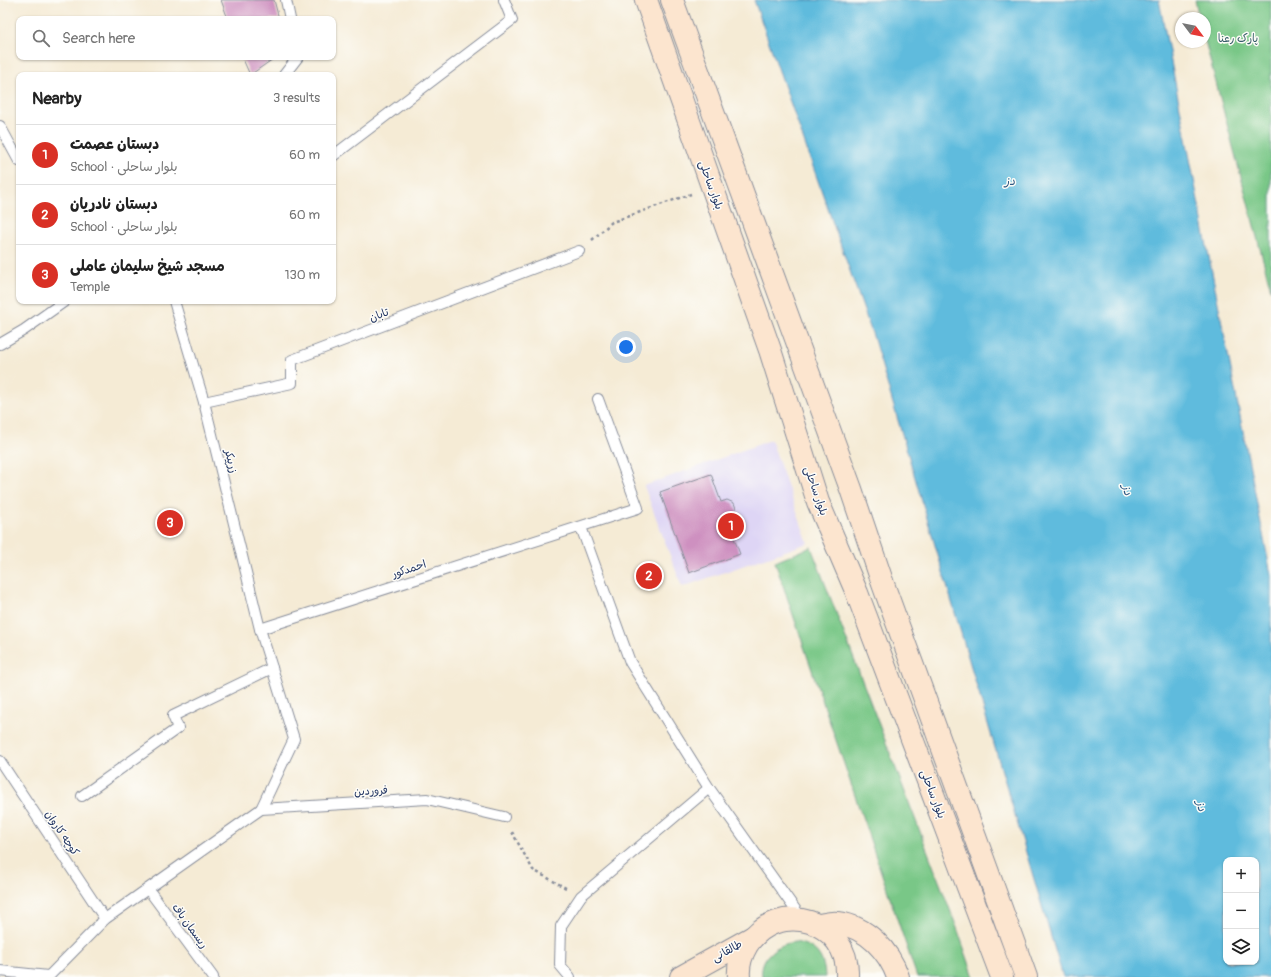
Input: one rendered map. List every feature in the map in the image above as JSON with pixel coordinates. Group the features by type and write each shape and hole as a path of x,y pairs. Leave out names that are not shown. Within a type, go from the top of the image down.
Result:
{"main road":[{"name":"بلوار ساحلی","path":"646,0 770,350 818,502 857,593 1002,977"},
{"path":"672,0 851,489 883,584 1026,977"},
{"path":"818,502 829,508 836,508 847,501 851,489"},
{"path":"739,977 738,970 743,952 753,937 767,925 784,919 811,922 837,922 858,929 878,943 894,964 898,977"},
{"path":"811,922 833,936 843,951 848,968 847,977"},
{"name":"طالقانی","path":"681,977 753,937"}],"lane":[{"path":"286,0 289,16"},
{"path":"336,154 512,20 504,0"},
{"path":"286,72 296,60"},
{"path":"0,126 16,156"},
{"name":"تابان","path":"204,402 292,383 292,360 579,251"},
{"path":"0,344 24,330 61,304"},
{"name":"زرپیکر","path":"175,304 204,402 260,628"},
{"name":"احمدکور","path":"260,628 638,508 598,399"},
{"path":"581,527 630,662 709,788 811,922"},
{"path":"0,971 48,976 105,919 261,809 294,739 260,628"},
{"path":"82,796 178,728 172,716 272,668"},
{"name":"کوچه کاروان","path":"0,761 105,919"},
{"path":"570,977 560,965 562,926 580,896 709,788"},
{"name":"فروردین","path":"261,809 427,799 504,817"},
{"name":"ریسمان باف","path":"148,889 213,977"}],"path":[{"path":"579,251 612,222 712,187"},
{"path":"504,817 533,870 580,896"}],"shaded area":[{"path":"771,440 808,543 682,587 644,486"}],"green space":[{"name":"پارک رعنا","path":"1195,0 1271,0 1271,290 1207,48 1211,48 1211,12 1198,12"},
{"path":"811,547 957,928 974,977 917,977 775,562"},
{"path":"795,942 808,946 818,953 823,963 825,977 762,977 763,963 766,957 776,948"}],"water":[{"name":"دز","path":"754,0 1159,0 1271,575 1271,977 1063,977 873,336"}],"building":[{"path":"221,0 274,0 278,16 227,16"},
{"path":"243,60 272,60 254,72 249,72"},
{"path":"711,474 721,502 727,500 734,503 740,519 737,526 730,528 740,554 689,573 660,492"}],"place":[{"name":"مسجد شیخ سلیمان عاملی","path":"170,523"},
{"name":"دبستان عصمت","path":"731,526"},
{"name":"دبستان نادریان","path":"649,576"}]}
